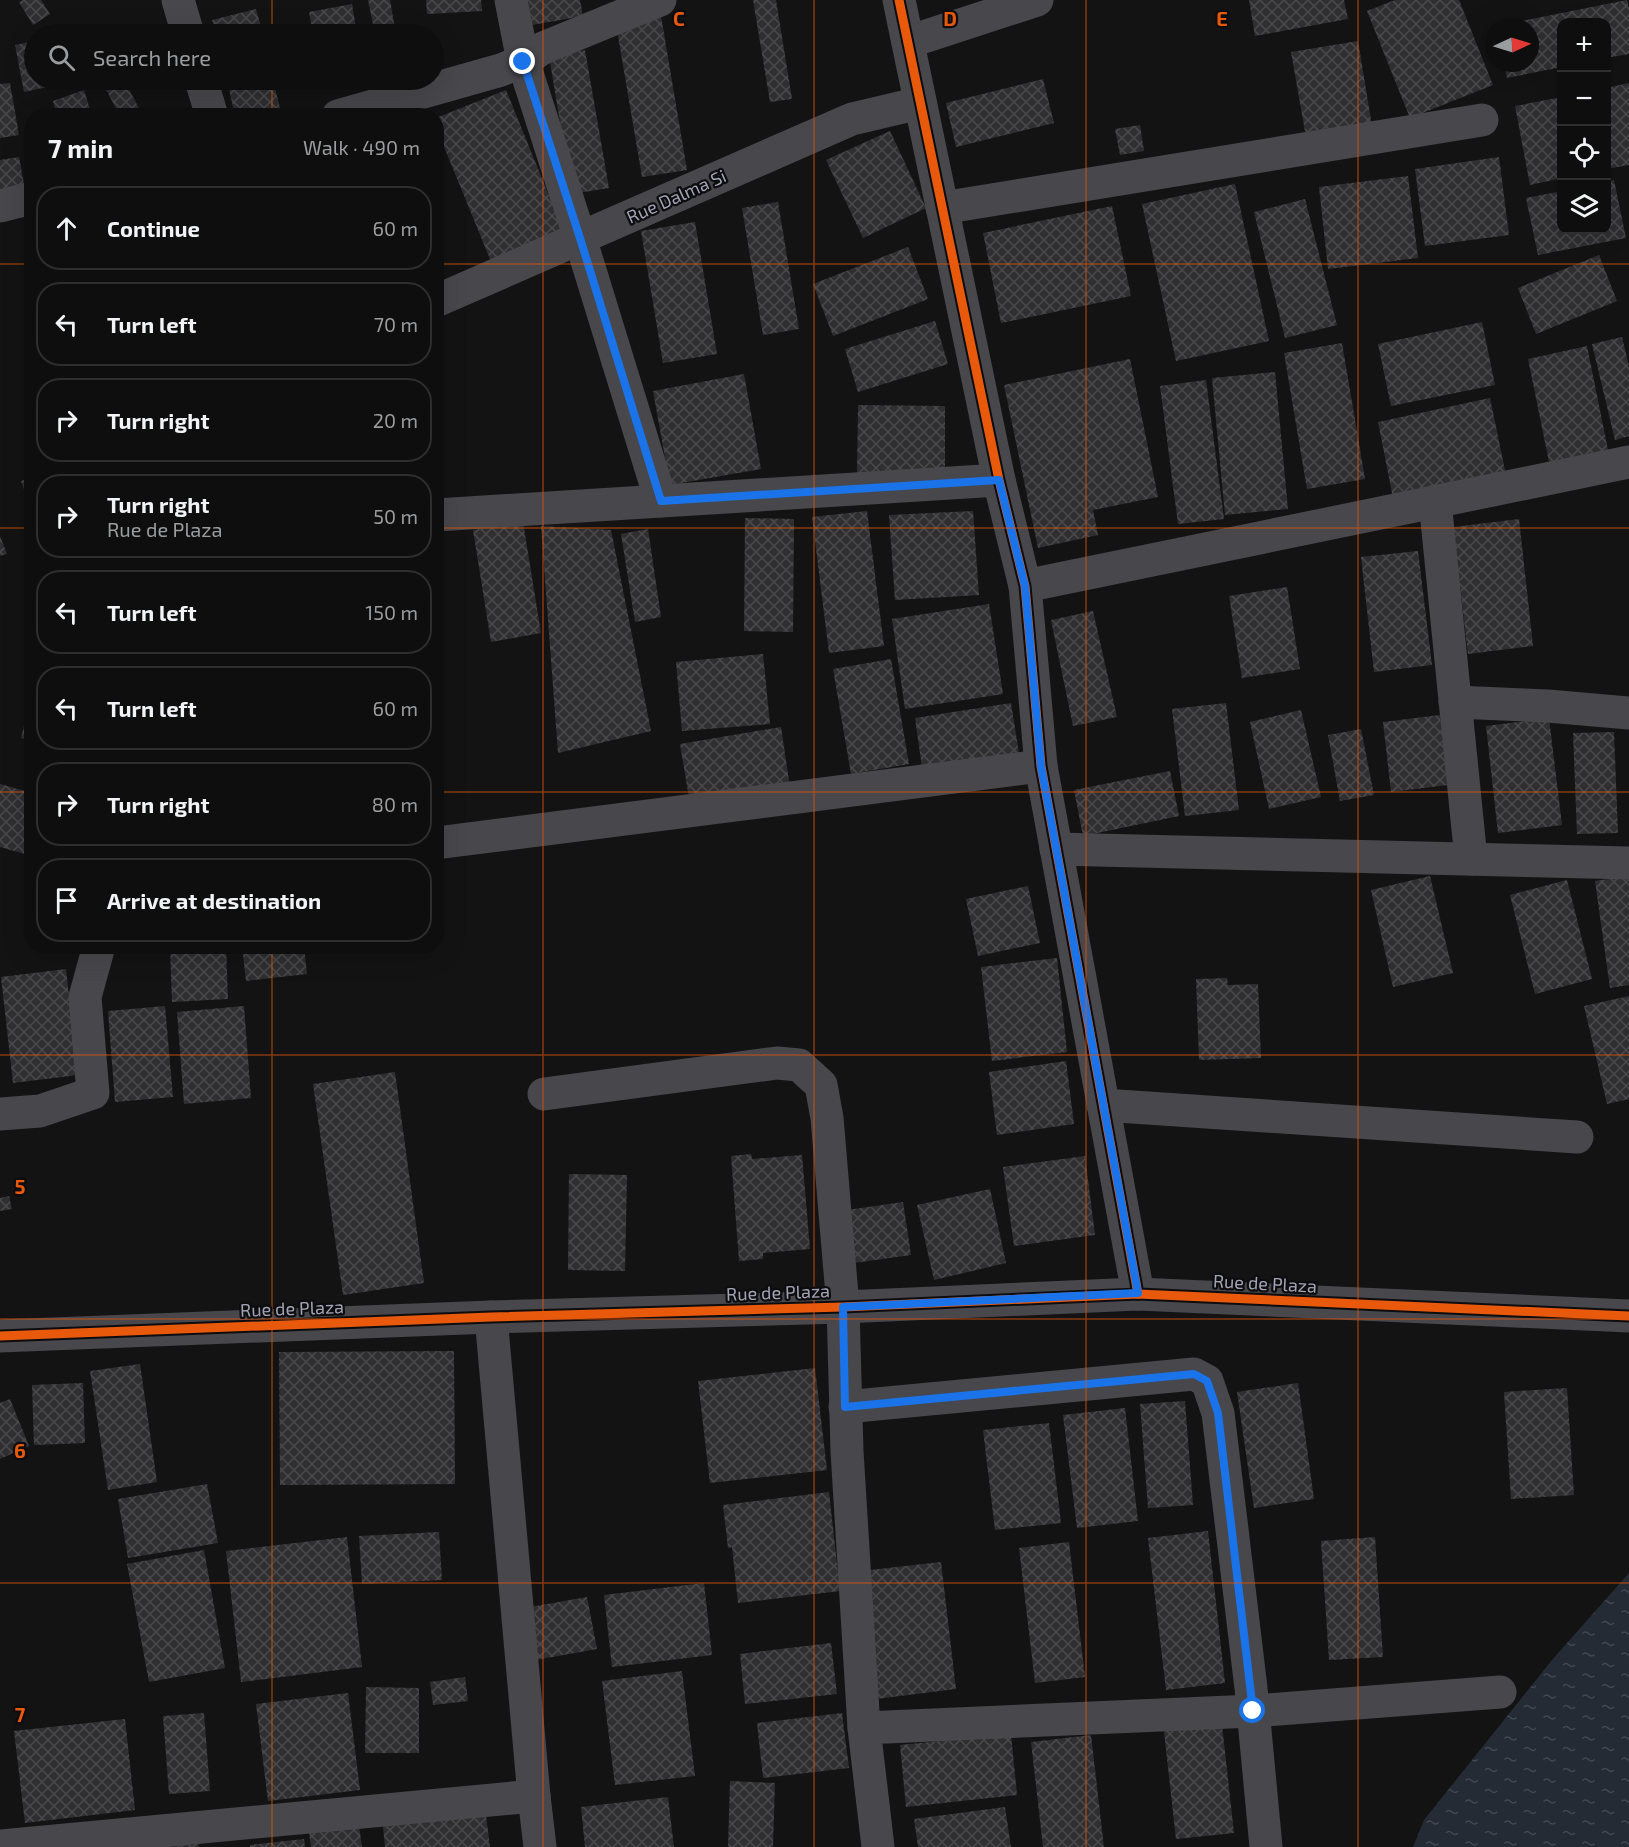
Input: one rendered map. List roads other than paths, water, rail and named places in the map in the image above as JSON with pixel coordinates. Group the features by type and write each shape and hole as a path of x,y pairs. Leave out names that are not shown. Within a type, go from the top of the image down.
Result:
{"street":[{"path":"178,0 185,24"},
{"path":"512,0 523,62 661,501"},
{"path":"444,86 523,62 543,48 660,0"},
{"path":"899,0 999,480 1025,586 1041,766 1138,1293"},
{"path":"908,42 1037,0"},
{"path":"204,90 210,108"},
{"path":"366,108 430,90"},
{"name":"Rue Dalma Si","path":"444,298 852,119 920,103"},
{"path":"942,208 1482,120"},
{"path":"0,206 24,200"},
{"path":"1025,586 1629,462"},
{"path":"444,515 999,480"},
{"path":"1435,501 1471,859"},
{"path":"1455,702 1548,706 1629,713"},
{"path":"444,840 1041,766"},
{"path":"1056,849 1629,862"},
{"path":"0,1114 40,1111 93,1093 85,997 97,954"},
{"path":"544,1094 777,1063 800,1065 821,1085 827,1118 843,1307 847,1451 864,1728 878,1847"},
{"path":"1103,1105 1577,1137"},
{"name":"Rue de Plaza","path":"0,1336 491,1317 843,1307 1138,1293 1629,1316"},
{"path":"491,1317 540,1847"},
{"path":"845,1407 1194,1374 1207,1381 1218,1413 1253,1711 1266,1847"},
{"path":"864,1728 1253,1711 1500,1692"},
{"path":"0,1846 534,1796"}],"water":[{"path":"1629,1573 1629,1847 1413,1847 1424,1820 1552,1660"}]}
